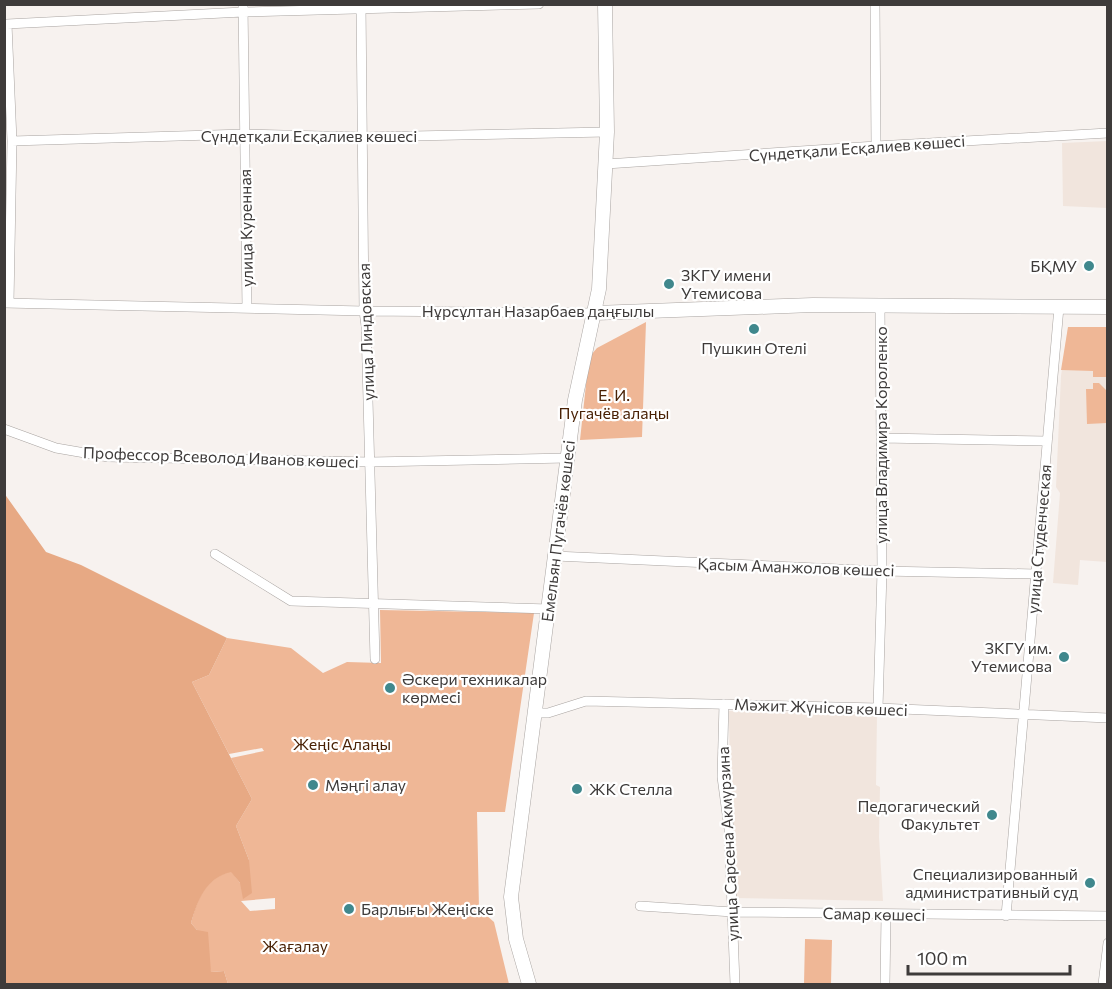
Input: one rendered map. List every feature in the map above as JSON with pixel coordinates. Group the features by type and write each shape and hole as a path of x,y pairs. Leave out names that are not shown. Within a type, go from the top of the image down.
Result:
{"main road":[{"name":"Емельян Пугачёв көшесі","path":"529,984 516,939 511,897 575,400 599,289 607,132 605,4"},
{"name":"Нұрсұлтан Назарбаев даңғылы","path":"595,313 791,306 1107,307"}],"street":[{"path":"7,303 12,141 8,24 243,8 539,4"},
{"path":"875,4 876,146"},
{"name":"улица Линдовская","path":"361,7 364,311 375,659"},
{"name":"улица Куренная","path":"243,8 247,308"},
{"name":"Сүндетқали Есқалиев көшесі","path":"12,141 246,134 363,137 607,132"},
{"name":"Сүндетқали Есқалиев көшесі","path":"606,164 1107,133"},
{"name":"Нұрсұлтан Назарбаев даңғылы","path":"7,303 364,311 595,313"},
{"name":"улица Владимира Короленко","path":"878,708 882,571 880,305"},
{"name":"улица Студенческая","path":"1006,916 1059,306"},
{"name":"Профессор Всеволод Иванов көшесі","path":"4,429 56,448 108,457 370,462 567,458"},
{"path":"881,438 1047,441"},
{"path":"215,554 291,601 549,609"},
{"name":"Қасым Аманжолов көшесі","path":"555,556 882,571 1036,574"},
{"name":"Мәжит Жүнісов көшесі","path":"536,713 548,713 586,701 878,708 1107,718"},
{"name":"улица Сарсена Акмурзина","path":"724,704 722,777 729,829 735,984"},
{"name":"Самар көшесі","path":"640,906 733,912 1107,916"},
{"path":"885,984 886,915"},
{"path":"1103,984 1107,943"}],"shaded area":[{"path":"1107,141 1107,208 1063,206 1062,143"},
{"path":"1068,327 1107,327 1107,562 1080,560 1078,585 1053,583 1060,493 1056,487 1061,376"},
{"path":"4,493 46,552 81,565 227,638 209,675 192,682 252,799 236,826 249,860 252,893 243,899 240,883 231,872 222,875 209,884 204,891 191,923 197,930 208,932 211,972 224,971 228,984 5,984"},
{"path":"729,711 877,715 876,785 880,787 879,837 883,901 735,898"}],"green space":[{"name":"Е. И. Пугачёв алаңы","path":"646,322 642,437 580,440 591,355 597,348"},
{"path":"1068,327 1107,327 1107,377 1093,377 1093,371 1061,370"},
{"path":"1093,383 1099,383 1107,391 1107,423 1087,424 1086,389 1093,389"},
{"path":"380,610 534,613 505,812 477,812 479,909 494,922 509,984 228,984 224,971 211,972 197,930 191,923 200,898 214,879 231,871 240,883 249,860 236,826 252,799 231,758 264,751 262,748 229,754 192,682 209,675 227,638 291,648 323,673 347,662 381,663","holes":["275,898 275,909 250,911 241,901"]},
{"path":"805,939 832,940 831,984 804,984"}],"place":[{"name":"БҚМУ","path":"1089,266"},
{"name":"ЗКГУ имени Утемисова","path":"669,284"},
{"name":"Пушкин Отелі","path":"754,329"},
{"name":"ЗКГУ им. Утемисова","path":"1064,657"},
{"name":"Әскери техникалар көрмесі","path":"390,688"},
{"name":"Мәңгі алау","path":"313,785"},
{"name":"ЖК Стелла","path":"577,789"},
{"name":"Педогагический Факультет","path":"992,815"},
{"name":"Специализированный административный суд","path":"1090,883"},
{"name":"Барлығы Жеңіске","path":"349,909"}],"park label":[{"name":"Жеңіс Алаңы","path":"342,744"},
{"name":"Жағалау","path":"295,946"}]}
